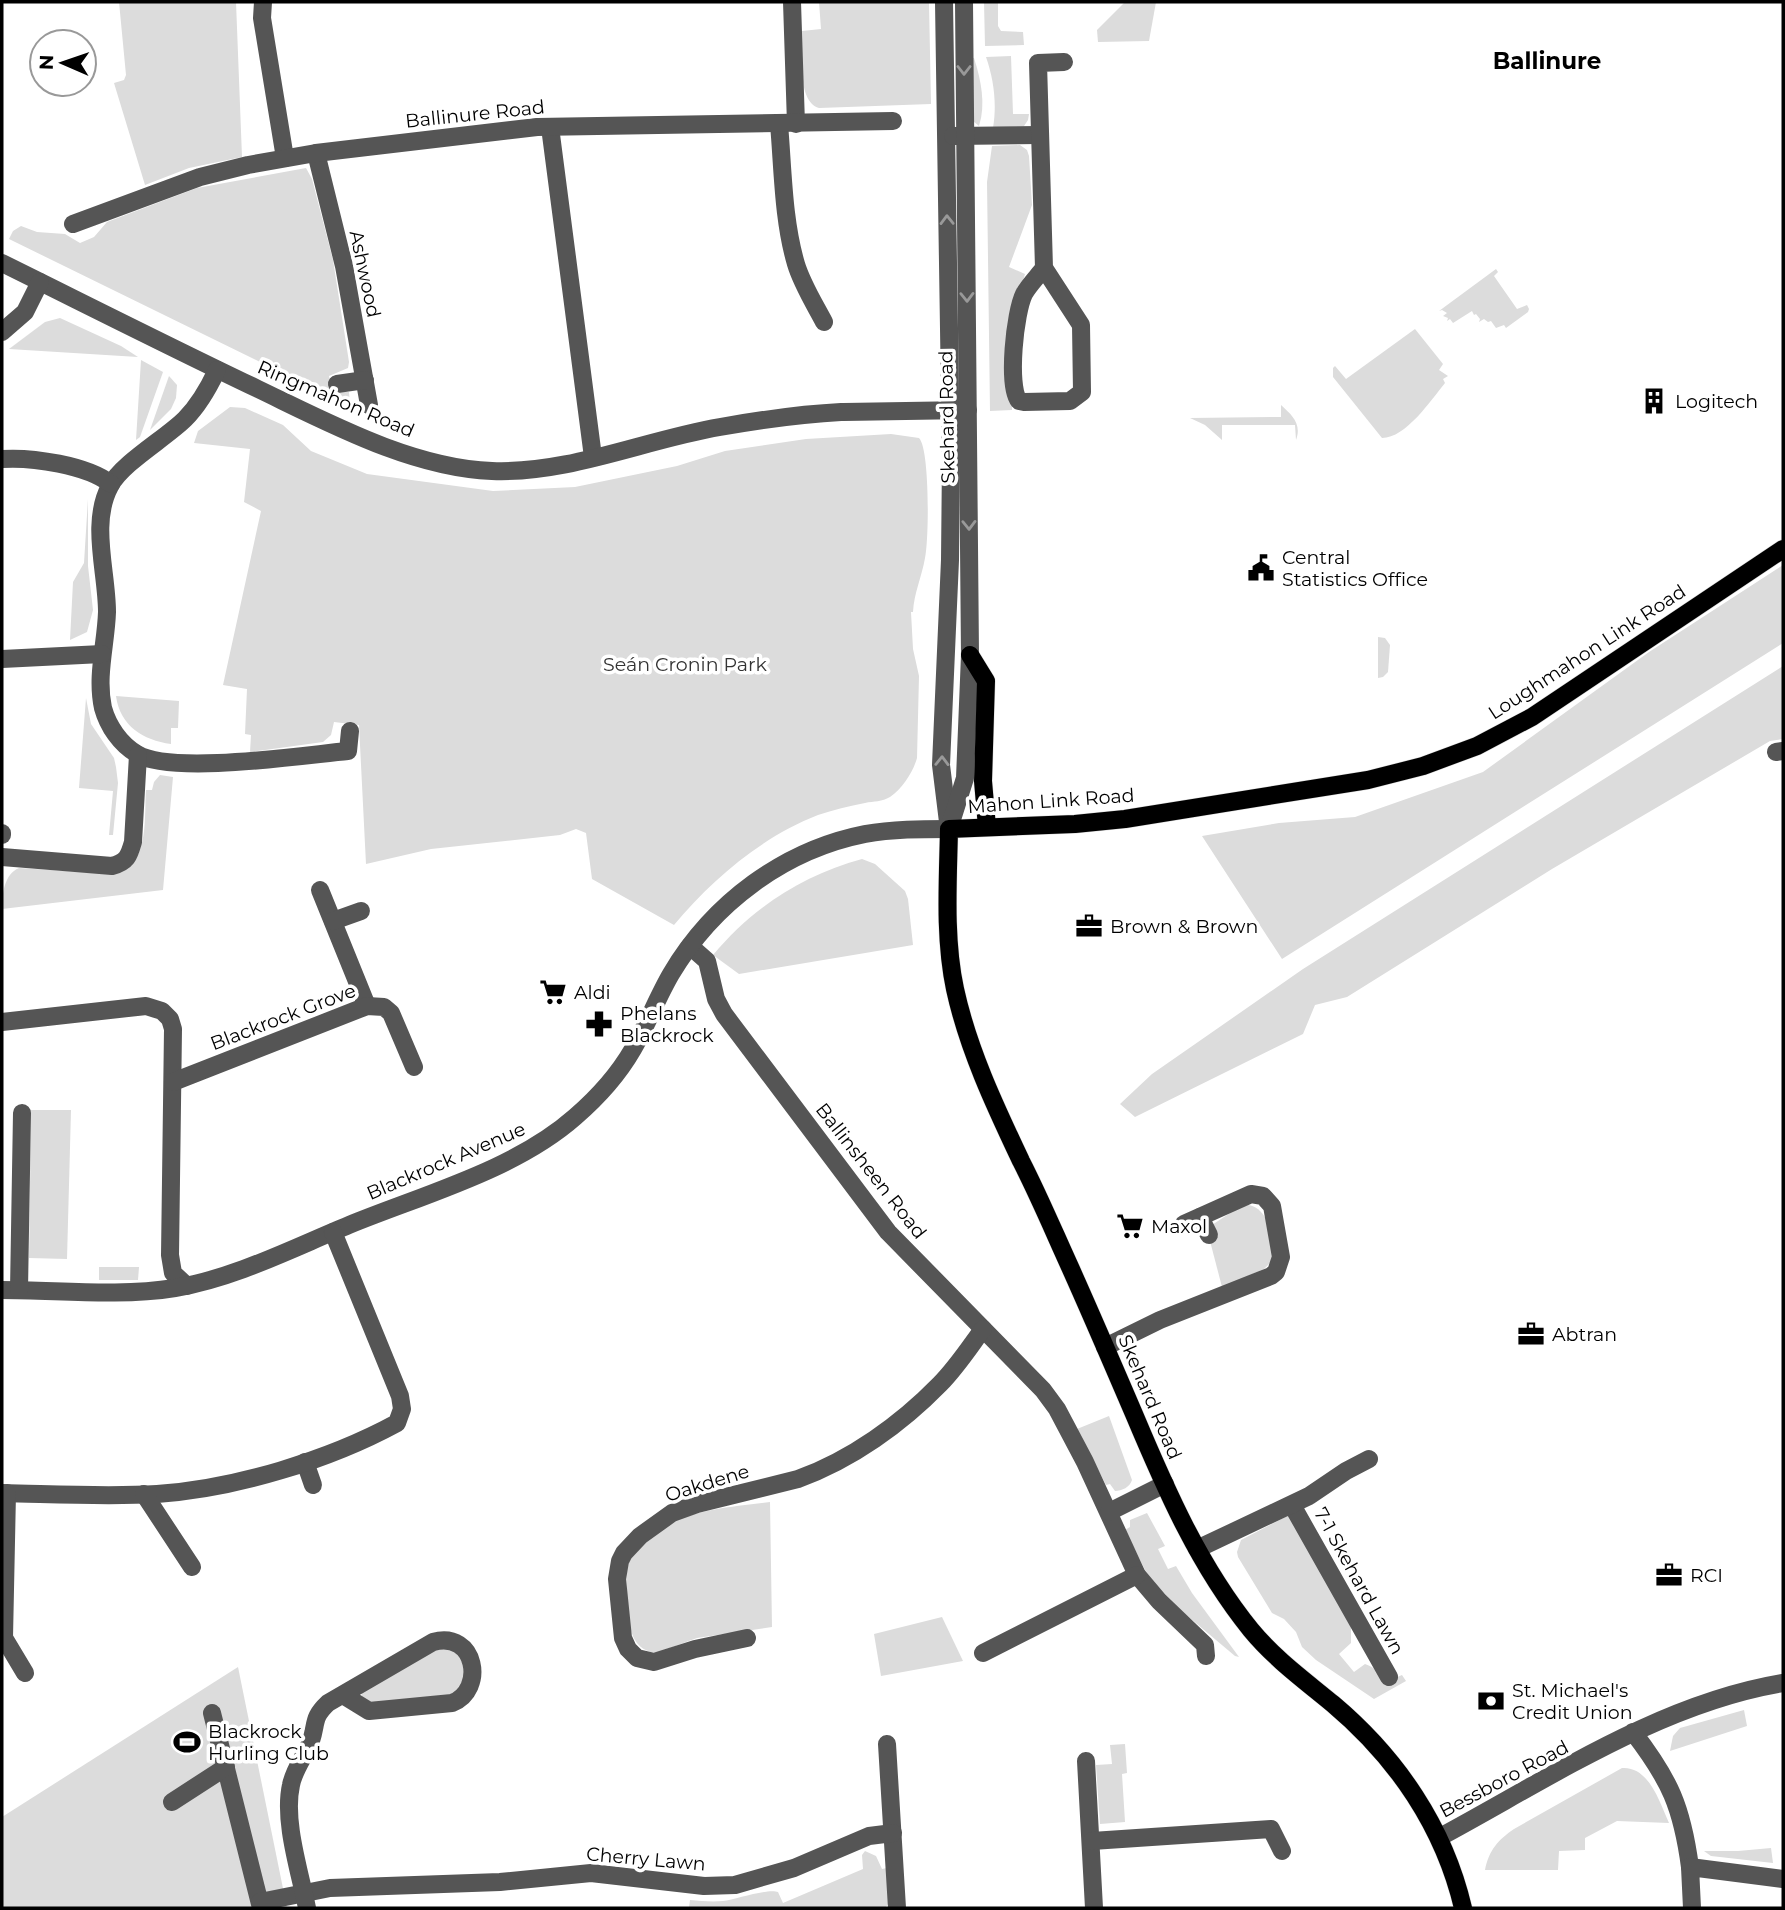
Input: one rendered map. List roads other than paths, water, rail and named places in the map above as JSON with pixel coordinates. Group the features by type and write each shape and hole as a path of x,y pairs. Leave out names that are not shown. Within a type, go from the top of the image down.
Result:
{"main road":[{"name":"Loughmahon Link Road","path":"1155,813 1368,780 1423,766 1477,746 1532,717 1783,549"},
{"path":"970,655 986,681 983,781 987,827"},
{"name":"Mahon Link Road","path":"949,829 1075,824 1155,813"},
{"name":"Skehard Road","path":"949,829 950,950 954,985 964,1023 1003,1124 1165,1484 1197,1549 1221,1589 1251,1630 1288,1668 1364,1732 1399,1773 1440,1837 1457,1880 1463,1908"}],"street":[{"path":"263,2 262,18 285,158"},
{"path":"792,2 788,215 794,254 806,288 824,322"},
{"name":"Skehard Road","path":"944,2 946,136 970,655 965,778 949,829"},
{"name":"Skehard Road","path":"949,829 942,765 959,411 965,135 964,2"},
{"path":"1044,268 1024,293 1016,317 1014,390 1019,401 1070,401 1082,392 1081,325 1044,268 1039,135 1038,63 1064,62"},
{"name":"Ballinure Road","path":"73,224 200,177 316,153 550,127 893,121"},
{"path":"550,127 593,457"},
{"path":"946,136 1039,135"},
{"name":"Ashwood","path":"316,153 344,266 369,405"},
{"name":"Ringmahon Road","path":"2,263 217,370 375,442 428,460 480,470 542,468 719,427 785,417 839,412 959,411"},
{"path":"2,332 25,312 40,282"},
{"path":"217,370 206,392 187,417 111,484 102,518 107,606 101,696 106,717 113,731 138,755 167,762 224,762 348,751 350,731"},
{"path":"337,384 365,380"},
{"path":"2,459 45,462 79,469 111,484"},
{"path":"2,659 102,654"},
{"path":"2,857 112,866 124,862 130,855 133,842 138,755"},
{"name":"Blackrock Avenue","path":"10,1290 144,1292 187,1286 248,1266 514,1157 557,1132 592,1101 632,1050 670,976 690,946 741,893 795,858 829,844 866,834 906,829 949,829"},
{"path":"320,890 367,1006"},
{"path":"333,921 361,911"},
{"name":"Ballinsheen Road","path":"690,946 707,961 716,999 724,1014 874,1215 903,1249 1030,1375 1057,1409 1109,1512 1137,1575 1159,1601 1205,1644 1206,1656"},
{"path":"2,1022 146,1006 155,1007 170,1018 173,1029 170,1255 173,1273 187,1286"},
{"name":"Blackrock Grove","path":"173,1082 367,1006 384,1007 391,1013 414,1067"},
{"path":"10,1290 22,1113"},
{"path":"1105,1347 1160,1320 1276,1272 1281,1257 1272,1206 1262,1196 1251,1194 1192,1220 1209,1235"},
{"path":"25,1673 4,1637 4,1493 144,1494 218,1485 305,1462 397,1423 402,1409 400,1396 333,1232"},
{"name":"Oakdene","path":"747,1638 695,1649 654,1662 637,1658 628,1649 623,1638 617,1579 624,1553 650,1527 684,1508 801,1478 858,1450 921,1403 942,1382 983,1329"},
{"path":"1197,1549 1292,1504 1369,1459"},
{"path":"305,1462 313,1485"},
{"path":"1109,1512 1165,1484"},
{"path":"144,1494 192,1567"},
{"name":"7-1 Skehard Lawn","path":"1292,1504 1389,1677"},
{"path":"982,1653 1137,1575"},
{"path":"306,1900 290,1819 290,1788 311,1742 316,1718 328,1703 433,1642 444,1639 456,1642 463,1645 469,1656 471,1687 463,1697 452,1703 369,1711 343,1695"},
{"name":"Bessboro Road","path":"1440,1837 1633,1732 1689,1708 1783,1683"},
{"path":"212,1713 260,1905"},
{"path":"1633,1732 1658,1767 1679,1806 1690,1867 1692,1908"},
{"path":"887,1744 897,1908"},
{"path":"1086,1761 1094,1908"},
{"path":"172,1802 226,1767"},
{"path":"1091,1841 1271,1829 1282,1851"},
{"name":"Cherry Lawn","path":"260,1905 306,1900 330,1888 500,1882 591,1873 704,1886 735,1885 794,1868 869,1836 893,1833"},
{"path":"1690,1867 1783,1879"}],"place":[{"name":"Logitech","path":"1654,401"},
{"name":"Central Statistics Office","path":"1261,568"},
{"name":"Brown & Brown","path":"1089,926"},
{"name":"Aldi","path":"553,992"},
{"name":"Phelans Blackrock","path":"599,1024"},
{"name":"Maxol","path":"1130,1226"},
{"name":"Abtran","path":"1531,1334"},
{"name":"RCI","path":"1669,1575"},
{"name":"St. Michael's Credit Union","path":"1491,1701"},
{"name":"Blackrock Hurling Club","path":"187,1742"}],"district":[{"name":"Ballinure","path":"1547,61"}],"park label":[{"name":"Seán Cronin Park","path":"685,664"}]}
